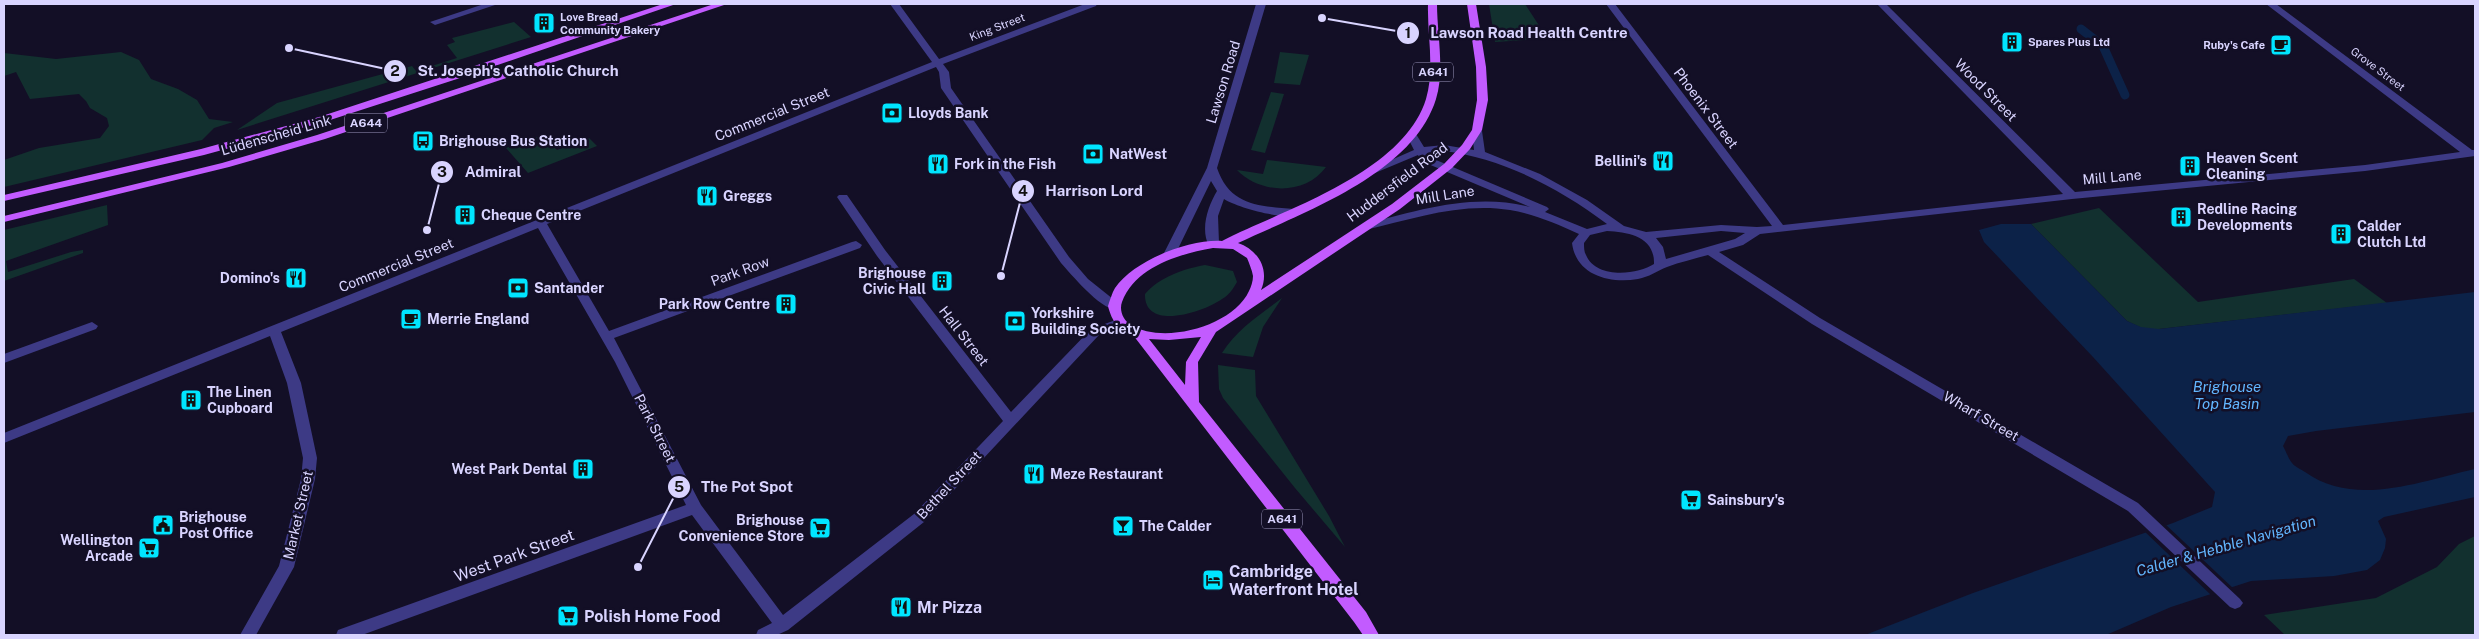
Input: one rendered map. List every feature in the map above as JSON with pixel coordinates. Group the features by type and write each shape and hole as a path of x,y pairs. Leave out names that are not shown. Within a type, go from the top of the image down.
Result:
{"main road":[{"name":"Lüdenscheid Link","path":"4,198 229,144 321,119 402,94 671,4"},
{"name":"Lüdenscheid Link","path":"4,219 225,165 320,138 722,4"},
{"name":"Huddersfield Road","path":"1227,243 1340,190 1384,162 1412,136 1430,100 1433,77 1432,4"},
{"name":"Huddersfield Road","path":"1247,306 1365,227 1447,168 1464,152 1477,131 1483,87 1471,4"},
{"path":"1192,405 1192,362 1211,330 1247,306 1260,278 1256,260 1244,250 1227,243 1213,243 1169,255 1148,265 1132,278 1120,290 1114,306 1121,322 1138,334 1166,336 1211,330"},
{"name":"A641","path":"1138,334 1360,617 1371,635"}],"street":[{"path":"435,22 494,4"},
{"path":"894,4 938,63 944,72 946,88 1065,260 1084,282 1114,306"},
{"name":"King Street","path":"938,63 1093,4"},
{"name":"Lawson Road","path":"1169,255 1212,168 1261,4"},
{"name":"Phoenix Street","path":"1610,4 1780,228"},
{"name":"Wood Street","path":"1881,4 2072,196"},
{"name":"Grove Street","path":"2270,4 2473,154"},
{"name":"Commercial Street","path":"4,438 938,63"},
{"path":"1477,131 1480,156"},
{"name":"Mill Lane","path":"1412,136 1425,159 1538,206 1586,233"},
{"name":"Mill Lane","path":"1369,172 1421,151 1444,148 1464,152 1480,156 1557,187 1580,199 1620,228"},
{"name":"Mill Lane","path":"1757,231 1739,242 1660,265 1648,274 1638,277 1615,276 1598,271 1580,255 1578,243 1586,233 1607,227 1620,228 1645,236 1721,228 1757,231 2072,196 2365,168 2473,154"},
{"path":"1212,168 1223,191 1237,201 1261,210 1294,212"},
{"path":"1213,243 1211,225 1213,210 1223,191"},
{"name":"Hall Street","path":"843,197 881,253 1010,420"},
{"name":"Mill Lane","path":"1365,227 1472,204 1500,205 1533,212 1586,233"},
{"name":"Park Street","path":"540,222 606,336 696,508 782,625"},
{"path":"1645,236 1660,250 1662,257 1660,265"},
{"name":"Park Row","path":"606,336 856,245"},
{"name":"Wharf Street","path":"1710,251 1809,316 2008,432 2140,513 2235,604"},
{"name":"Bethel Street","path":"764,635 782,625 919,518 1010,420 1096,332 1121,322"},
{"path":"4,359 92,326"},
{"name":"Market Street","path":"248,635 286,568 308,479 310,458 294,383 274,330"},
{"name":"West Park Street","path":"344,635 696,508"}],"green space":[{"path":"1489,4 1525,4 1540,27 1540,29 1533,30 1540,39 1495,42"},
{"path":"514,22 531,37 237,130 277,103 412,66 416,71 457,58 447,45 455,42 452,38"},
{"path":"121,52 139,60 151,79 178,89 197,100 209,119 233,122 214,128 202,140 4,187 4,160 39,148 100,138 109,126 107,118 90,108 79,94 30,99 16,72 4,76 4,53 56,59"},
{"path":"1280,52 1309,55 1300,85 1274,83"},
{"path":"1271,92 1284,94 1265,153 1251,150"},
{"path":"543,135 557,150 589,138 597,146 528,173 506,148"},
{"path":"1267,160 1326,167 1306,183 1295,187 1282,188 1258,184 1237,170 1263,174"},
{"path":"107,205 108,225 6,261 8,272 71,252 83,250 83,253 4,281 4,230"},
{"path":"2099,208 2198,302 2354,279 2387,303 2159,329 2144,329 2127,321 2031,224"},
{"path":"1205,265 1233,271 1237,282 1231,292 1202,309 1176,316 1164,316 1154,313 1147,306 1145,294 1165,278 1180,271"},
{"path":"1282,298 1263,327 1253,357 1222,353 1242,330"},
{"path":"1218,365 1255,370 1256,396 1329,516 1345,547 1223,398 1219,389"},
{"path":"2475,536 2475,635 2285,635 2264,615 2376,598 2437,567 2459,544"}],"water":[{"name":"Brighouse Top Basin","path":"2001,224 2031,224 2127,321 2141,327 2159,329 2475,292 2475,412 2316,431 2288,436 2283,446 2296,467 2324,483 2345,488 2367,490 2411,485 2475,469 2475,497 2384,517 2378,521 2386,539 2385,548 2380,560 2367,570 2334,576 2251,581 2171,607 2106,635 1865,635 1973,593 2173,523 2212,507 2215,492 2093,357 1984,242 1979,230"}],"pier":[{"path":"2164,523 2234,589 2212,596 2143,530"}],"waterway":[{"path":"2081,29 2103,46 2125,95"}],"place":[{"name":"Lawson Road Health Centre","path":"1322,18"},
{"name":"Love Bread Community Bakery","path":"544,23"},
{"name":"Spares Plus Ltd","path":"2012,42"},
{"name":"Ruby's Cafe","path":"2281,45"},
{"name":"St. Joseph's Catholic Church","path":"289,48"},
{"name":"Lloyds Bank","path":"892,113"},
{"name":"Brighouse Bus Station","path":"423,141"},
{"name":"NatWest","path":"1093,154"},
{"name":"Bellini's","path":"1663,161"},
{"name":"Fork in the Fish","path":"938,164"},
{"name":"Heaven Scent Cleaning","path":"2190,166"},
{"name":"Greggs","path":"707,196"},
{"name":"Cheque Centre","path":"465,215"},
{"name":"Redline Racing Developments","path":"2181,217"},
{"name":"Admiral","path":"427,230"},
{"name":"Calder Clutch Ltd","path":"2341,234"},
{"name":"Harrison Lord","path":"1001,276"},
{"name":"Domino's","path":"296,278"},
{"name":"Brighouse Civic Hall","path":"942,281"},
{"name":"Santander","path":"518,288"},
{"name":"Park Row Centre","path":"786,304"},
{"name":"Merrie England","path":"411,319"},
{"name":"Yorkshire Building Society","path":"1015,321"},
{"name":"The Linen Cupboard","path":"191,400"},
{"name":"West Park Dental","path":"583,469"},
{"name":"Meze Restaurant","path":"1034,474"},
{"name":"Sainsbury's","path":"1691,500"},
{"name":"Brighouse Post Office","path":"163,525"},
{"name":"The Calder","path":"1123,526"},
{"name":"Brighouse Convenience Store","path":"820,528"},
{"name":"Wellington Arcade","path":"149,548"},
{"name":"The Pot Spot","path":"638,567"},
{"name":"Cambridge Waterfront Hotel","path":"1213,580"},
{"name":"Mr Pizza","path":"901,607"},
{"name":"Polish Home Food","path":"568,616"}],"water label":[{"name":"Calder & Hebble Navigation","path":"2226,546"}]}
